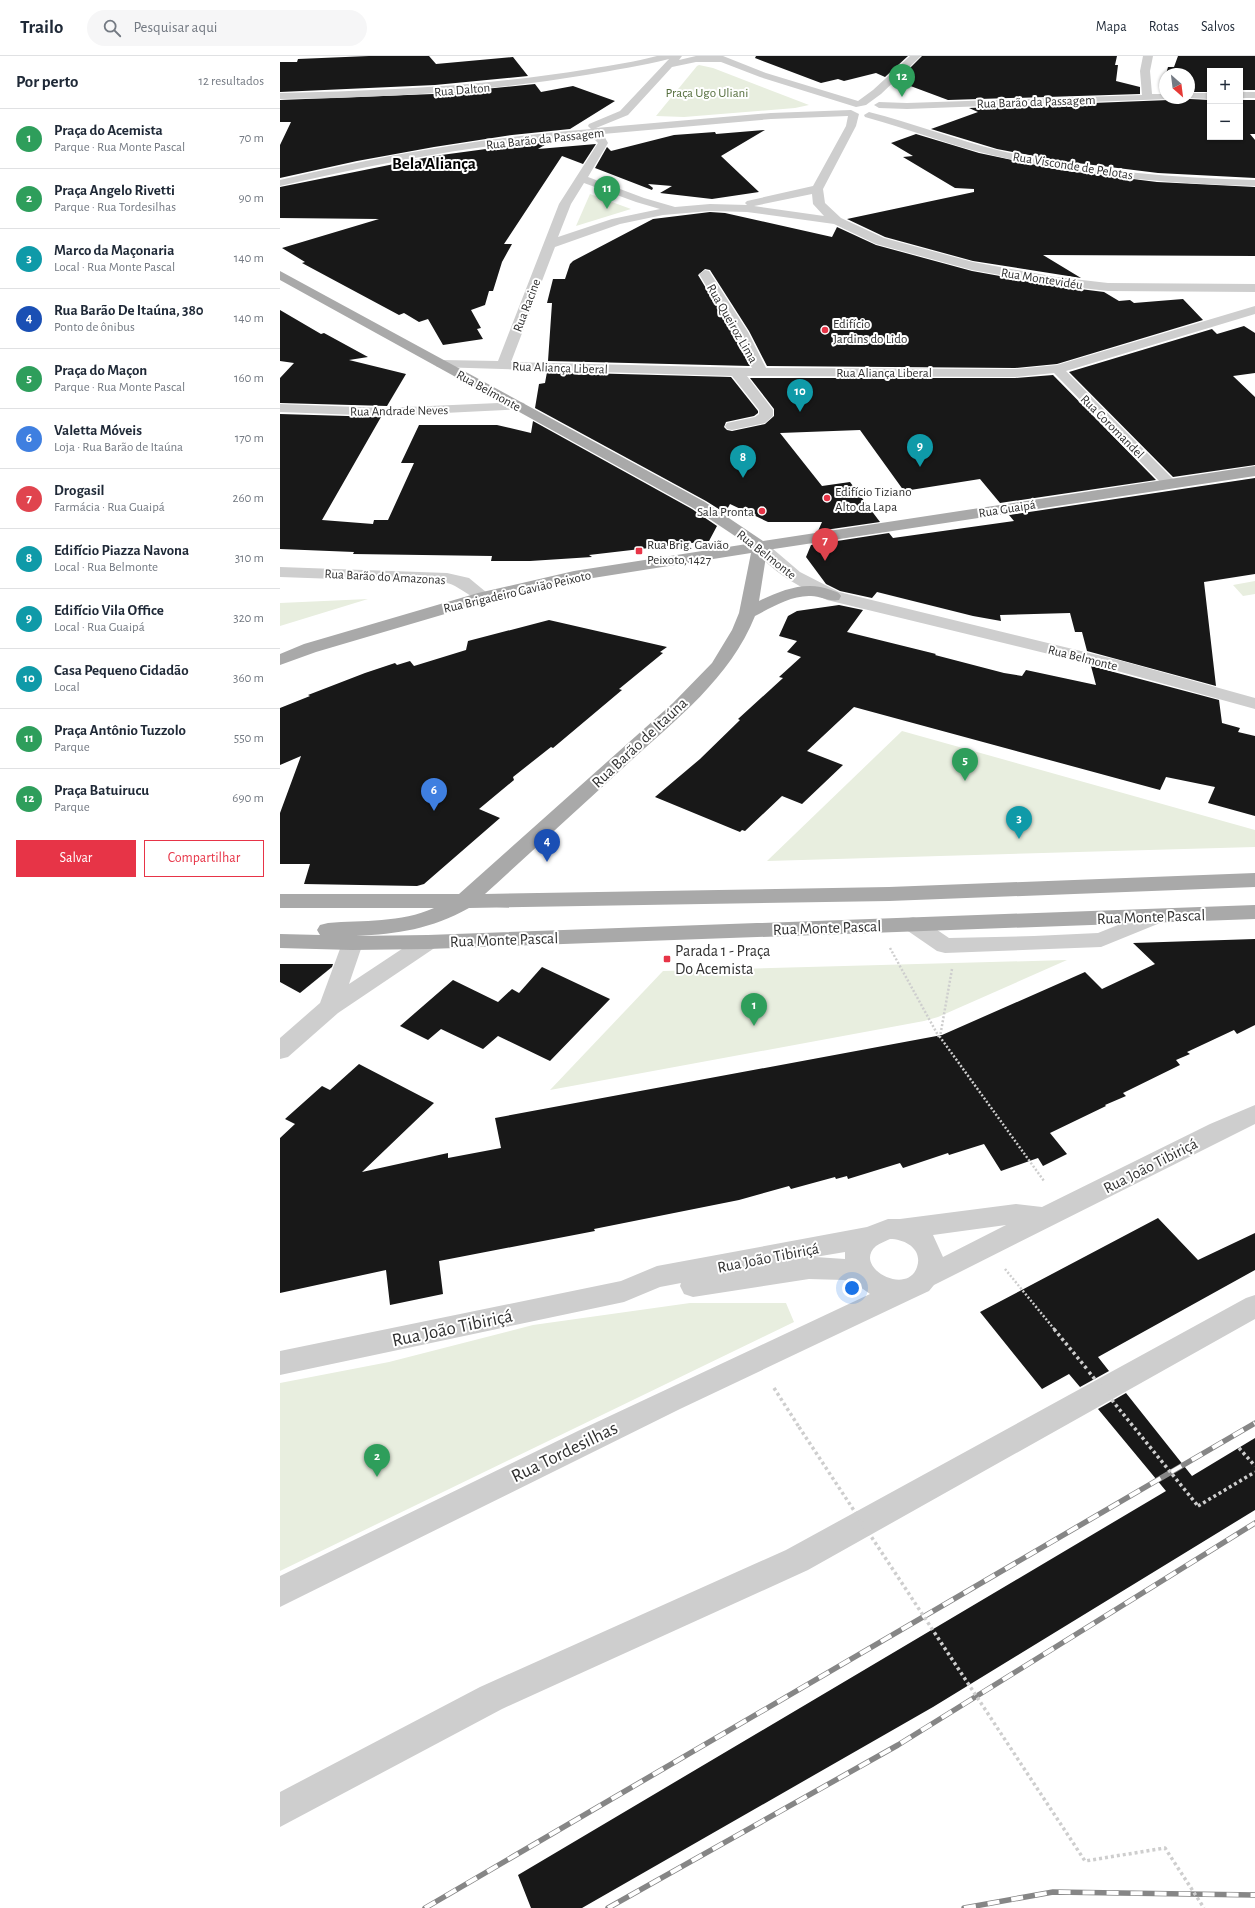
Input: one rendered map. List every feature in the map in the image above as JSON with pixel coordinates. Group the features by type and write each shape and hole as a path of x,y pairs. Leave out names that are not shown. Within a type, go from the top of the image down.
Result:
{"main road":[{"name":"Rua Belmonte","path":"280,275 700,505 760,546"},
{"name":"Rua Guaipá","path":"760,546 1255,471"},
{"name":"Rua Brigadeiro Gavião Peixoto","path":"280,660 310,648 484,597 574,576 760,546"},
{"name":"Rua Barão de Itaúna","path":"463,902 679,707 719,666 741,630 748,613 760,546"},
{"path":"748,613 762,604 797,593 817,591 833,596"},
{"name":"Rua Monte Pascal","path":"280,901 463,902 767,897 1255,880"},
{"path":"280,933 405,924 438,915 463,902"},
{"name":"Rua Monte Pascal","path":"1158,916 1255,912"},
{"name":"Rua Monte Pascal","path":"280,941 352,943 428,942 912,924"}],"street":[{"name":"Rua Dalton","path":"642,61 653,56"},
{"path":"558,134 597,124 624,112 668,61 677,56"},
{"path":"837,221 819,204 817,189 851,126 856,108 877,92 916,56"},
{"path":"1147,97 1145,71 1148,56"},
{"path":"668,61 718,58 856,108 868,115"},
{"name":"Rua Dalton","path":"280,96 369,95 492,87 544,80 642,61 668,61"},
{"name":"Rua Barão da Passagem","path":"808,90 832,103 833,105 813,113"},
{"path":"877,92 880,108"},
{"path":"1243,95 1255,95"},
{"path":"1195,96 1207,96"},
{"name":"Rua Barão da Passagem","path":"880,108 1159,97"},
{"path":"856,108 880,108"},
{"name":"Rua Barão da Passagem","path":"280,183 377,161 558,134 813,113 856,108"},
{"path":"851,126 880,108"},
{"name":"Rua Visconde de Pelotas","path":"880,108 895,122"},
{"path":"624,112 634,123 649,127"},
{"name":"Rua Visconde de Pelotas","path":"868,115 895,122 955,142 1056,166 1182,180 1255,183"},
{"path":"599,150 649,127"},
{"path":"593,132 603,140 599,150 581,178 640,200 681,210"},
{"name":"Rua Racine","path":"503,366 520,318 565,204 581,178"},
{"path":"549,245 602,225 648,215 681,210 732,207 817,189"},
{"path":"732,207 837,221"},
{"name":"Rua Montevidéu","path":"837,221 880,241 922,253 1010,274 1056,282 1108,287 1255,288"},
{"name":"Rua Queiroz Lima","path":"705,274 741,332 761,372"},
{"name":"Rua Aliança Liberal","path":"442,364 736,372 1015,373 1057,369 1092,360 1255,310"},
{"name":"Rua Aliança Liberal","path":"475,382 503,366"},
{"name":"Rua Coromandel","path":"1057,369 1169,483"},
{"path":"732,426 760,420 766,416 767,413 736,372"},
{"name":"Rua Andrade Neves","path":"280,408 384,412 519,406"},
{"name":"Rua Belmonte","path":"760,546 784,569 805,583 833,596 1116,665 1255,704"},
{"name":"Rua Barão do Amazonas","path":"280,572 447,578 464,582 484,597"},
{"path":"912,924 945,946 1101,940 1158,916"},
{"path":"280,1051 330,1007 428,942"},
{"path":"330,1007 352,943"},
{"name":"Rua João Tibiriçá","path":"917,1283 1218,1131 1255,1114"},
{"path":"900,1229 912,1233 922,1240 928,1248 932,1258 931,1268 917,1283 895,1290 882,1288 867,1279 858,1266 857,1256 860,1245 867,1237 876,1232 888,1228 900,1229 1016,1214 1045,1218"},
{"name":"Rua João Tibiriçá","path":"280,1363 624,1291 657,1278 867,1237"},
{"name":"Rua João Tibiriçá","path":"624,1291 663,1291 809,1268 844,1269 867,1279"},
{"path":"850,1314 867,1279"},
{"name":"Rua Tordesilhas","path":"280,1592 641,1414 917,1283"},
{"path":"280,1810 491,1698 797,1560 1255,1306"}],"path":[{"path":"889,946 940,1037 1044,1181"},
{"path":"940,1037 953,962"},
{"path":"1005,1269 1198,1506 1255,1472"},
{"path":"774,1388 1085,1861 1165,1848 1204,1908"},
{"path":"1239,1448 1255,1466"}],"green space":[{"name":"Praça Ugo Uliani","path":"699,65 713,68 809,105 795,108 684,117 656,116"},
{"path":"590,194 631,209 576,226"},
{"path":"1255,581 1255,594 1243,596 1233,585"},
{"path":"368,599 280,626 280,603"},
{"path":"902,731 1255,830 1255,847 767,861"},
{"path":"1067,960 938,1017 924,1021 550,1090 663,971"},
{"path":"690,1303 786,1303 794,1322 280,1571 280,1383 389,1362 533,1325"}],"building":[{"path":"369,56 429,56 436,64 513,57 528,76 435,85 280,92 280,62 297,62 298,59"},
{"path":"756,56 908,56 885,77 876,73 844,81 838,79 821,83 755,58"},
{"path":"922,56 1117,56 1115,65 1118,65 1116,81 1140,87 1140,94 948,100 897,81"},
{"path":"1178,56 1255,56 1255,90 1243,90 1243,68 1207,68 1207,92 1195,92 1195,68 1168,68 1174,67"},
{"path":"535,84 541,92 573,86 615,101 570,129 512,135 434,147 357,161 280,178 280,145 291,122 280,122 280,100 433,94"},
{"path":"1195,99 1207,100 1207,140 1243,140 1243,100 1255,100 1255,134 1250,134 1255,140 1255,178 1158,173 1061,161 997,149 931,129 978,112 969,108 1159,100 1159,104 1195,104"},
{"path":"765,130 721,156 759,192 712,199 660,193 672,186 648,184 653,188 652,190 595,168 607,147 611,151 674,135 715,132 716,134"},
{"path":"916,134 979,153 1060,170 1157,182 1255,187 1255,256 1043,255 1081,278 973,261 885,237 847,219 974,192 974,189 955,188 903,157 913,156 891,143"},
{"path":"553,140 538,149 596,144 583,164 562,156 504,244 512,244 502,262 493,291 489,291 485,305 471,310 481,328 477,329 483,339 443,345 428,319 419,322 404,313 399,315 302,263 305,262 282,248 379,219 280,218 280,187 434,156"},
{"path":"710,212 725,213 832,237 837,227 876,245 972,271 1056,286 1104,292 1119,301 1130,300 1134,303 1183,299 1203,320 1057,364 1015,368 767,366 749,331 710,270 705,269 698,275 733,333 750,366 548,361 552,303 547,303 553,279 565,279 570,264 573,261 653,219"},
{"path":"280,310 321,334 324,333 368,357 349,360 406,374 387,406 280,403 280,378 294,363 280,361"},
{"path":"1244,326 1255,333 1255,373 1233,376 1255,397 1255,465 1173,477 1069,372 1212,329 1217,334"},
{"path":"547,372 731,377 758,411 758,413 754,416 726,422 724,427 727,430 732,431 765,424 774,416 774,409 750,378 1015,378 1053,375 1156,480 1000,503 980,479 904,491 860,430 780,433 822,486 850,482 880,522 818,531 822,522 768,522 730,504 725,513 706,501 535,408 539,384 545,383"},
{"path":"280,414 381,417 322,520 373,524 374,520 388,520 414,463 401,463 419,425 497,425 531,433 533,421 692,509 717,526 709,541 589,555 592,557 530,561 491,561 492,556 353,554 354,552 280,549"},
{"path":"1255,478 1255,574 1204,582 1216,686 1087,651 1082,632 1075,632 1070,613 1000,615 1001,621 973,616 877,592 872,598 840,591 826,584 806,557 811,545 889,533 893,538 1014,521 1009,515"},
{"path":"839,605 863,610 847,632 936,654 935,655 1004,673 1022,676 1026,670 1096,685 1091,666 1219,700 1222,723 1240,728 1238,732 1255,736 1255,816 1208,803 1215,787 1166,777 1160,790 854,707 807,751 843,765 802,804 782,796 745,831 742,830 740,832 655,797 700,759 740,720 738,719 783,678 779,677 801,657 787,652 797,641 779,636 788,616 797,611"},
{"path":"549,620 667,647 660,652 663,653 619,689 622,690 553,748 551,747 513,777 514,780 479,809 500,818 424,884 417,886 304,884 310,864 280,864 280,813 301,756 280,765 280,708 310,696 308,695 395,663 397,665 410,661 414,666 466,650 468,641"},
{"path":"1255,939 1255,1025 1237,1034 1234,1030 1187,1052 1190,1054 1176,1060 1180,1065 1123,1093 1126,1096 1050,1133 1067,1154 1043,1166 1038,1158 1001,1171 984,1144 949,1155 948,1153 903,1168 900,1163 848,1179 847,1176 836,1179 835,1177 791,1189 789,1186 739,1200 594,1229 595,1231 439,1261 443,1294 390,1305 386,1270 280,1293 280,1138 295,1124 285,1119 322,1086 330,1090 359,1064 434,1103 362,1172 448,1153 448,1158 501,1148 495,1118 942,1035 1085,972 1102,989 1155,964 1133,943"},
{"path":"280,964 333,964 332,967 300,993 280,982"},
{"path":"542,967 610,999 550,1061 498,1036 483,1049 441,1029 428,1040 400,1026 453,980 498,1002 512,989 519,993"},
{"path":"1158,1218 1198,1260 1255,1233 1255,1270 1098,1357 1109,1371 1080,1387 1069,1374 1042,1389 980,1312"},
{"path":"1126,1393 1192,1476 1255,1438 1255,1510 933,1707 582,1908 531,1908 518,1875 1166,1491 1098,1409"}],"railway":[{"path":"425,1908 1255,1423"},
{"path":"608,1908 898,1745 1255,1523"},
{"path":"964,1908 1053,1892 1255,1895"}],"place":[{"name":"Praça Batuirucu","path":"902,97"},
{"name":"Praça Antônio Tuzzolo","path":"607,209"},
{"name":"Edifício Jardins do Lido","path":"825,330"},
{"name":"Casa Pequeno Cidadão","path":"800,412"},
{"name":"Edifício Vila Office","path":"920,467"},
{"name":"Edifício Piazza Navona","path":"743,478"},
{"name":"Edifício Tiziano Alto da Lapa","path":"827,498"},
{"name":"Sala Pronta","path":"762,511"},
{"name":"Rua Brig. Gavião Peixoto, 1427","path":"639,551"},
{"name":"Drogasil","path":"825,561"},
{"name":"Praça do Maçon","path":"965,781"},
{"name":"Valetta Móveis","path":"434,811"},
{"name":"Marco da Maçonaria","path":"1019,839"},
{"name":"Rua Barão De Itaúna, 380","path":"547,862"},
{"name":"Parada 1 - Praça Do Acemista","path":"667,959"},
{"name":"Praça do Acemista","path":"754,1026"},
{"name":"Praça Angelo Rivetti","path":"377,1477"}],"district":[{"name":"Bela Aliança","path":"434,163"}]}
